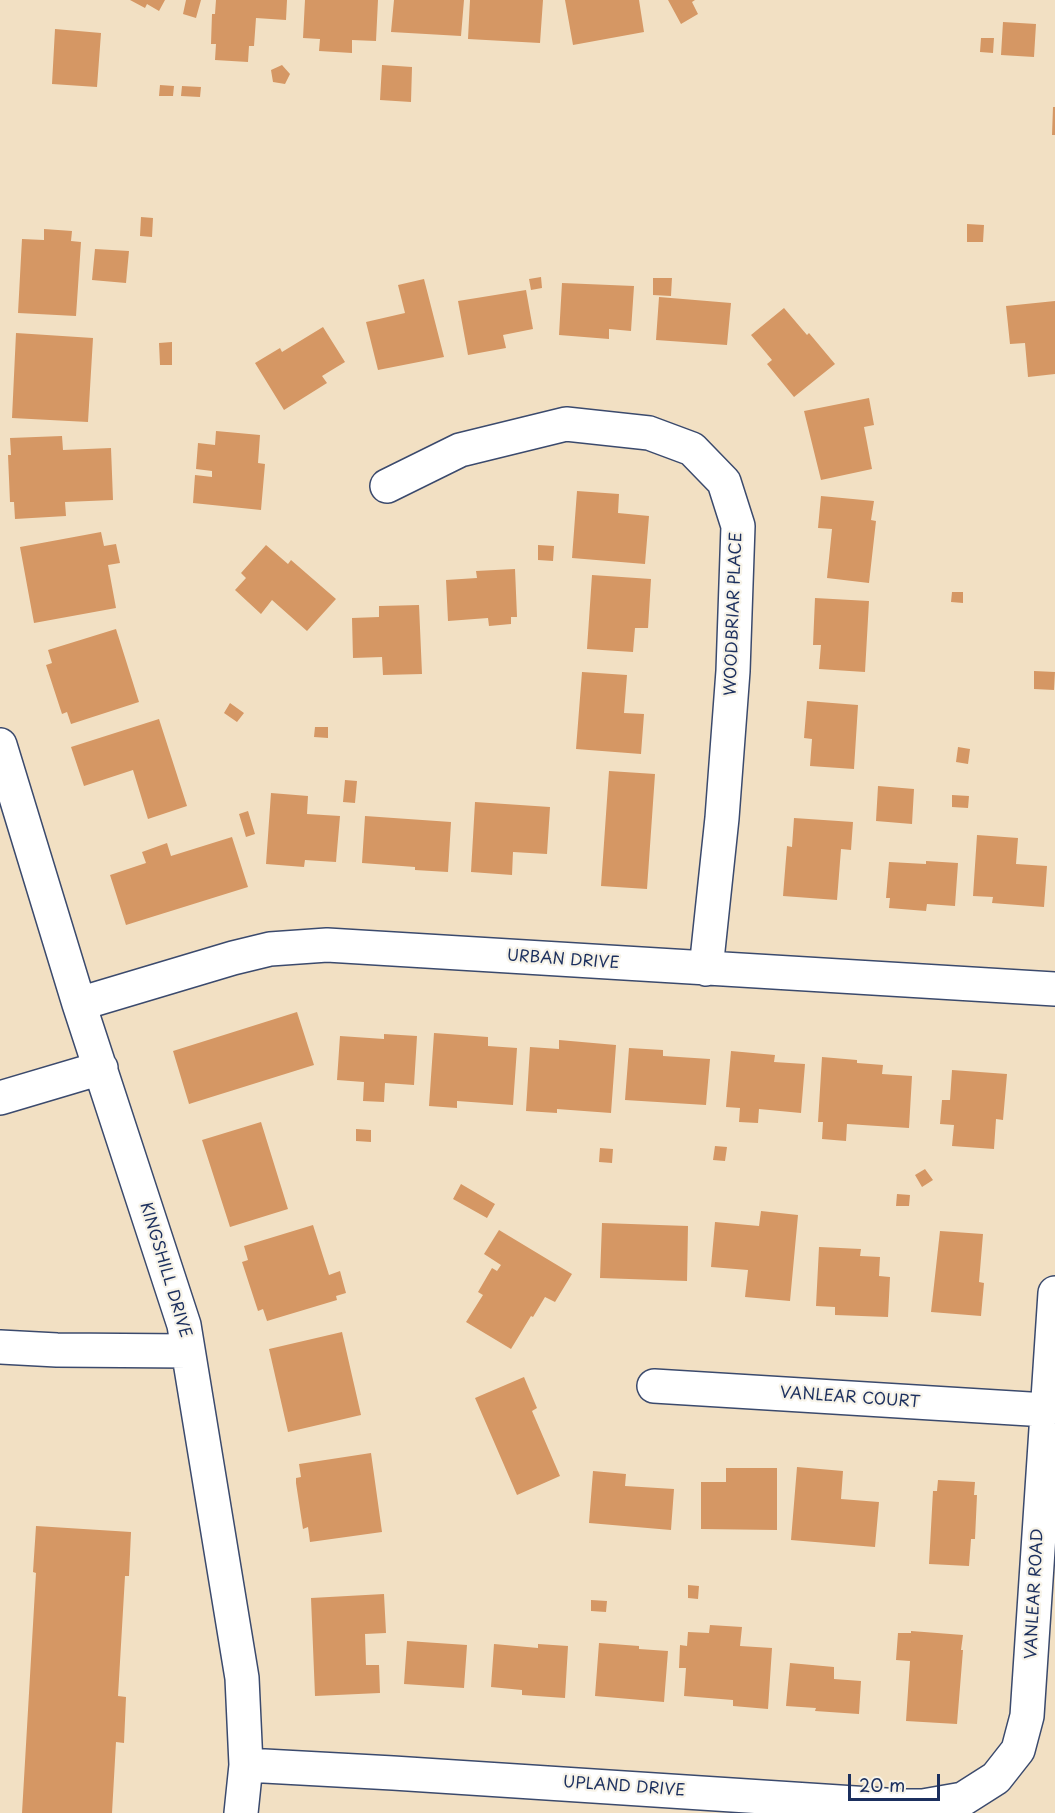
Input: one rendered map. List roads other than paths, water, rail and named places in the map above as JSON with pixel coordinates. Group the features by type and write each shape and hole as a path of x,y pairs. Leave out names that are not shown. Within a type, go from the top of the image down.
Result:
{"street":[{"name":"WOODBRIAR PLACE","path":"387,486 460,450 566,424 649,433 692,449 724,482 738,526 733,660 722,818 706,969"},
{"name":"KINGSHILL DRIVE","path":"0,745 79,1004 184,1324 242,1678 246,1765 241,1813"},
{"name":"URBAN DRIVE","path":"79,1004 233,958 270,950 327,945 1055,989"},
{"path":"0,1098 101,1068"},
{"name":"VANLEAR ROAD","path":"996,1778 1018,1750 1027,1716 1055,1293"},
{"path":"0,1347 188,1351"},
{"name":"VANLEAR COURT","path":"654,1386 1046,1410"},
{"name":"UPLAND DRIVE","path":"246,1765 901,1806 923,1806 963,1799 996,1778"}]}
